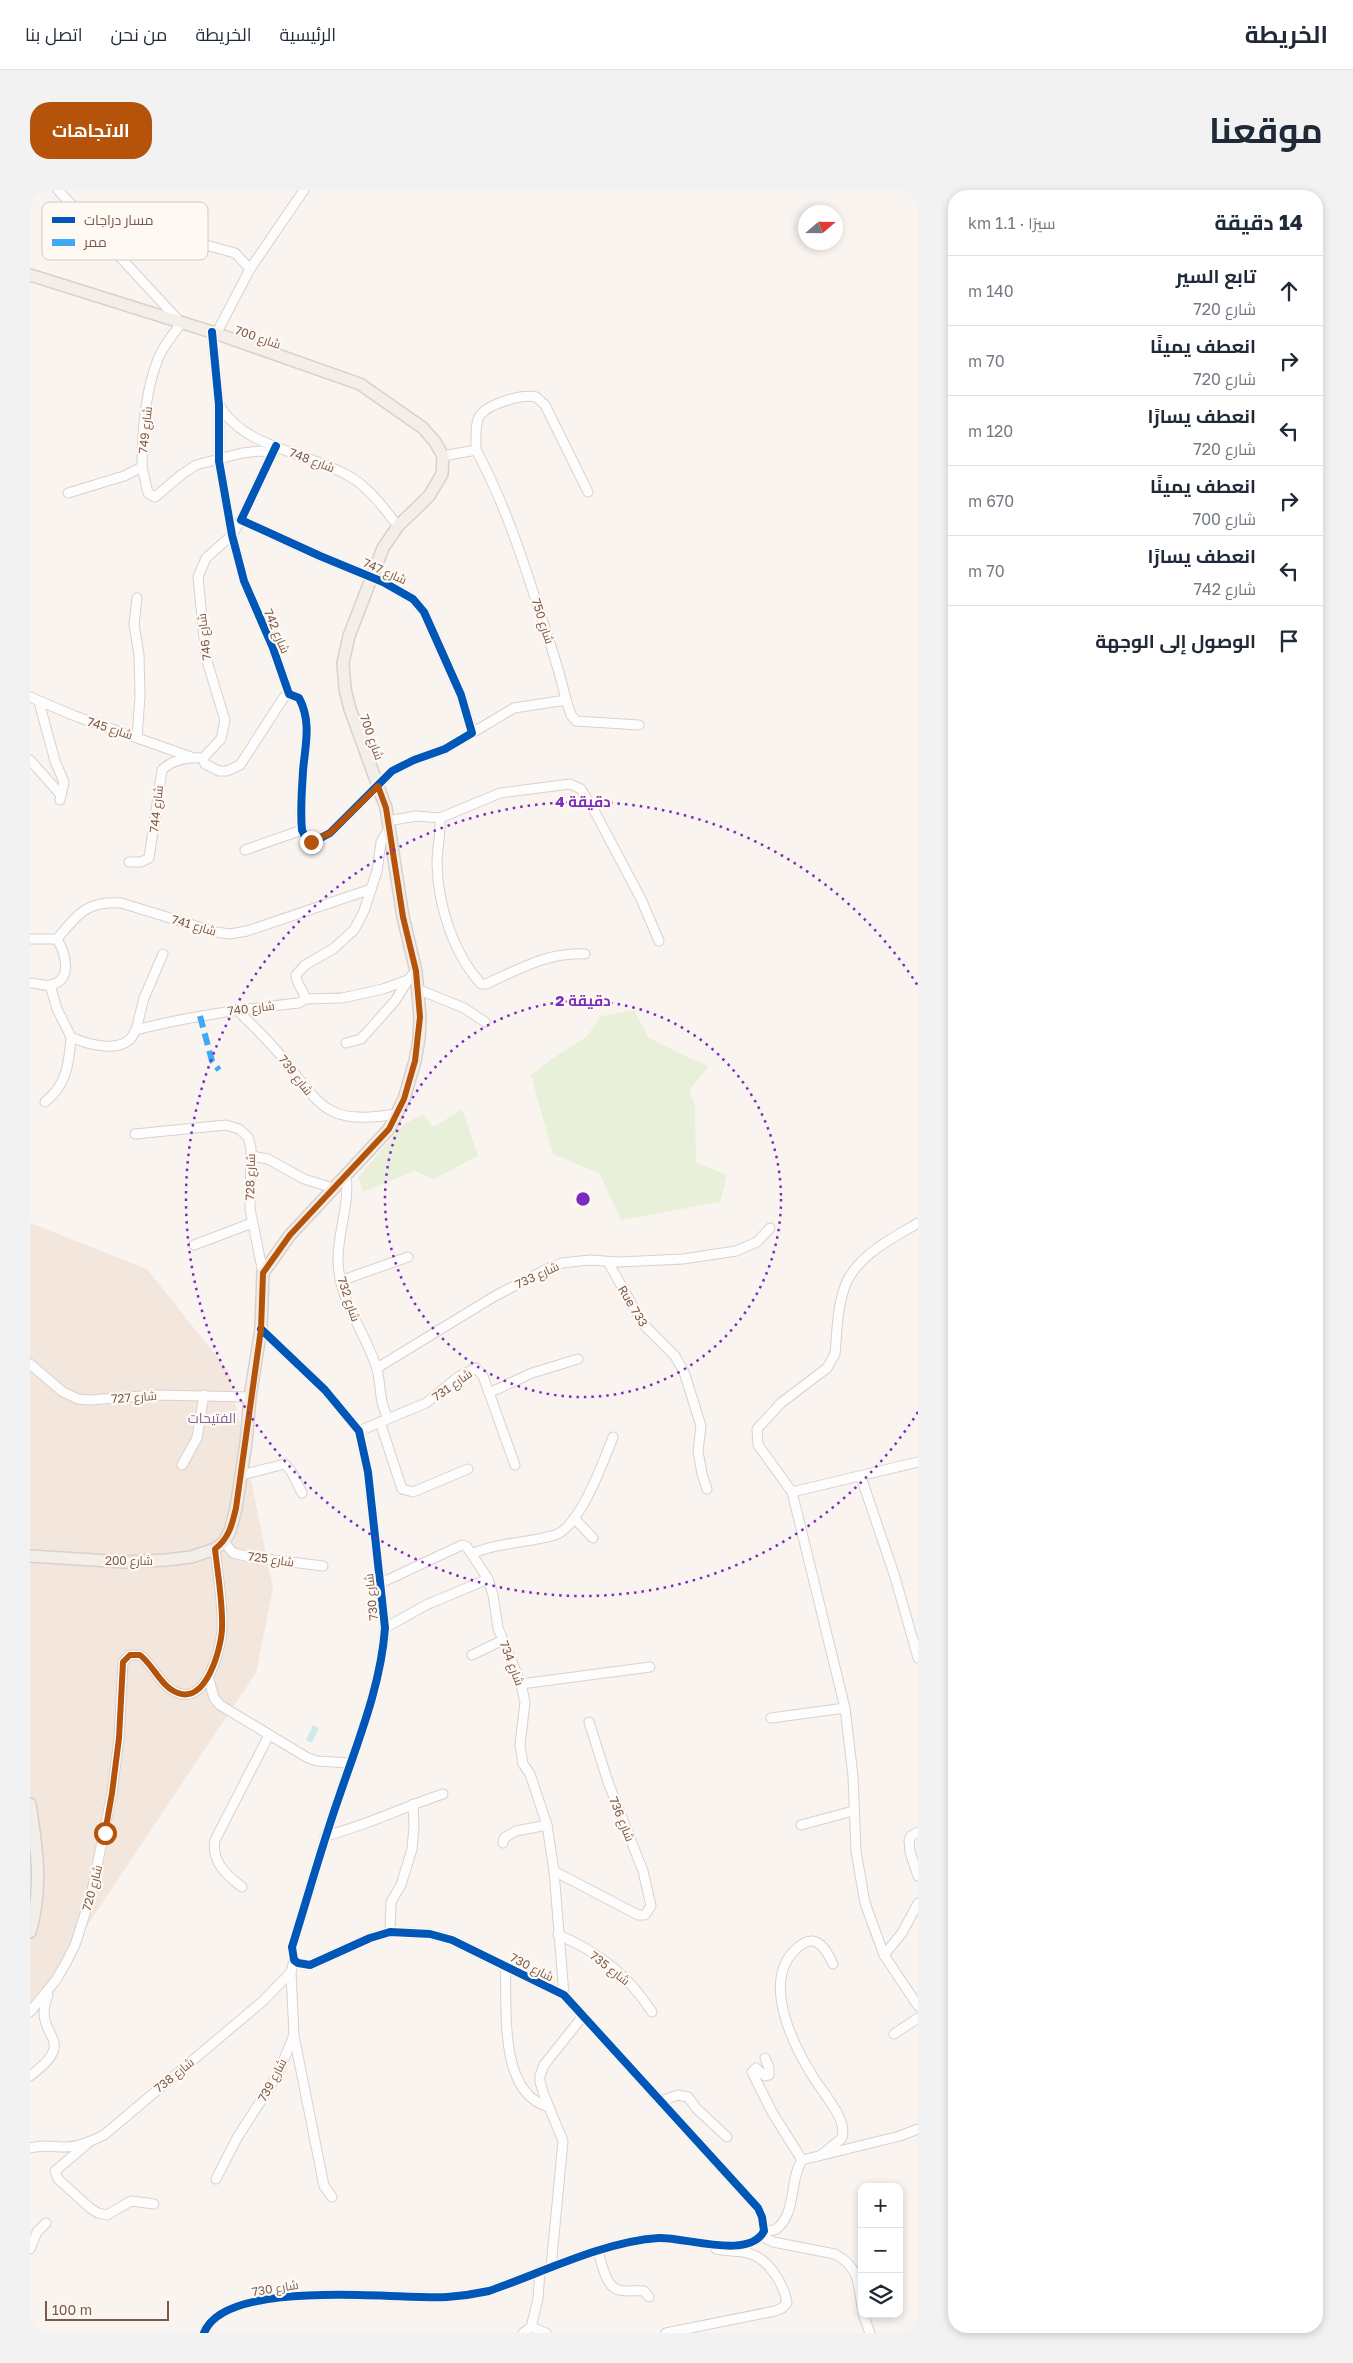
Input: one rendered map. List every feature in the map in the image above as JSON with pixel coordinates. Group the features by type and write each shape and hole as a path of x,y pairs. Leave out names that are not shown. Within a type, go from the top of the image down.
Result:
{"main road":[{"name":"شارع 700","path":"30,275 214,333 360,384 423,428 443,456 442,474 429,496 398,526 383,548 349,636 343,663 345,689 350,709 378,786 388,825 412,976 418,989 420,1017 415,1061 404,1099 389,1129 290,1235 263,1273"},
{"path":"219,1546 230,1531 241,1474 250,1397 261,1329 263,1273"},
{"name":"شارع 200","path":"30,1556 125,1562 190,1557 219,1546"},
{"path":"30,1804 39,1861 35,1916 30,1932"}],"street":[{"path":"58,190 69,202"},
{"path":"214,333 250,269 304,190"},
{"path":"208,246 235,253 250,269"},
{"path":"123,260 182,323"},
{"name":"شارع 749","path":"68,493 124,476 142,467 143,436 151,383 163,349 182,323"},
{"name":"شارع 742","path":"214,333 219,405 219,460 232,534 244,581 273,648 289,694 299,698 306,712 307,726 301,807 302,830"},
{"path":"443,456 476,450 478,420 486,409 518,397 536,396 545,405 588,492"},
{"name":"شارع 748","path":"219,405 228,419 237,428 275,450 328,465 349,476 375,498 398,526"},
{"path":"142,467 148,493 155,497 196,465 242,453 275,450 241,520"},
{"name":"شارع 750","path":"476,450 503,503 554,656 571,716 576,720 639,725"},
{"name":"شارع 746","path":"203,758 221,739 225,730 225,720 206,658 198,577 206,558 232,534 241,520"},
{"name":"شارع 747","path":"241,520 320,556 371,576 407,594 420,606 460,695 472,733"},
{"path":"137,598 134,624 139,655 140,696 137,737"},
{"path":"190,757 203,758 205,764 219,771 227,771 240,765 263,726 284,697 289,694"},
{"name":"شارع 745","path":"30,697 101,726 190,757"},
{"path":"245,850 302,830 306,839 311,842 330,833 392,771 414,760 445,749 514,708 566,700"},
{"path":"30,760 60,798 64,782 55,760 39,702"},
{"name":"شارع 744","path":"129,862 141,862 149,858 162,770 169,763 190,757"},
{"path":"305,999 305,995 296,981 298,971 333,949 354,930 377,871 379,849 388,825 416,816 440,818 500,793 570,784 579,787 596,814 641,899 659,941"},
{"path":"440,818 437,862 442,902 461,954 481,984 486,984 542,958 560,954 585,954"},
{"name":"شارع 741","path":"57,939 84,910 92,905 107,902 122,903 216,932 230,934 260,927 371,889"},
{"path":"30,939 57,939 62,948 66,965 63,976 50,985 30,983"},
{"path":"136,1030 144,998 163,954"},
{"path":"346,1043 360,1039 395,1001 412,976"},
{"name":"شارع 740","path":"71,1037 79,1041 113,1046 129,1041 136,1030 237,1010 299,1002 305,999 342,998 383,989 412,976"},
{"path":"45,1102 53,1096 65,1078 71,1037 57,1009 50,985"},
{"path":"418,989 464,1008 485,1022"},
{"name":"شارع 739","path":"237,1010 273,1046 308,1094 329,1110 352,1118 397,1114"},
{"name":"شارع 728","path":"135,1134 226,1125 239,1128 248,1137 252,1156 249,1182 252,1223 263,1273"},
{"path":"252,1156 268,1159 304,1179 333,1188"},
{"name":"شارع 732","path":"346,1175 347,1198 338,1257 340,1281 351,1312 377,1368 384,1420 402,1489 413,1492 468,1469"},
{"path":"194,1245 252,1223"},
{"path":"918,1223 877,1249 852,1272 844,1287 835,1354 832,1361 827,1368 781,1403 757,1429 756,1435 758,1445 792,1492 845,1708 853,1776 856,1851 865,1903 884,1955 918,2006"},
{"name":"شارع 733","path":"377,1368 495,1296 547,1268 562,1263 590,1260 608,1262 683,1259 736,1251 757,1242 770,1228"},
{"path":"340,1281 408,1257"},
{"name":"Rue 733","path":"608,1262 642,1324 679,1362 690,1387 701,1426 698,1451 707,1489"},
{"name":"شارع 730","path":"204,2333 212,2323 235,2306 268,2300 319,2294 446,2297 472,2295 504,2286 540,2271 598,2252 641,2240 662,2238 719,2245 740,2245 755,2240 763,2233 762,2218 758,2208 564,1995 452,1940 430,1934 390,1932 370,1938 310,1965 298,1964 294,1960 292,1947 325,1836 375,1684 384,1651 385,1628 368,1472 360,1431 325,1390 261,1329"},
{"path":"490,1393 532,1373 578,1359"},
{"name":"شارع 727","path":"30,1364 63,1392 78,1399 90,1400 155,1395 250,1397"},
{"name":"شارع 731","path":"360,1431 433,1399 472,1369 480,1371 490,1393 515,1464"},
{"path":"182,1465 197,1438 204,1395"},
{"path":"381,1583 457,1546 467,1547 472,1554 502,1544 555,1535 564,1531 574,1518 600,1473 613,1437"},
{"path":"792,1492 918,1462"},
{"path":"241,1474 285,1464 291,1471 302,1493"},
{"path":"861,1477 895,1577 918,1658"},
{"path":"574,1518 593,1538"},
{"name":"شارع 725","path":"219,1546 233,1553 250,1557 323,1566"},
{"name":"شارع 720","path":"30,2012 56,1980 75,1945 99,1862 117,1761 123,1662 130,1655 140,1655 171,1689 185,1694 199,1690 208,1676 222,1631 219,1546"},
{"name":"شارع 734","path":"472,1554 488,1579 493,1595 498,1628 525,1702 520,1745 523,1764 530,1774 547,1825 554,1871 564,1995"},
{"path":"385,1628 426,1605 488,1579"},
{"path":"472,1655 503,1640"},
{"path":"520,1684 650,1667"},
{"path":"208,1676 214,1698 220,1705 308,1758 317,1762 350,1763"},
{"path":"771,1718 845,1708"},
{"name":"شارع 736","path":"554,1871 638,1915 645,1915 651,1906 643,1871 608,1782 589,1722"},
{"path":"242,1887 232,1879 216,1859 214,1852 215,1840 269,1735"},
{"path":"325,1836 359,1827 413,1804 443,1794"},
{"path":"390,1932 391,1902 401,1885 412,1849 413,1804"},
{"path":"801,1825 853,1811"},
{"path":"503,1843 504,1838 510,1834 547,1825"},
{"path":"918,1832 911,1836 908,1844 918,1876"},
{"path":"884,1955 902,1933 918,1903"},
{"name":"شارع 735","path":"558,1935 587,1950 617,1970 638,1991 652,2012"},
{"path":"821,2155 841,2139 842,2129 838,2115 812,2076 795,2040 783,2007 780,1979 786,1962 794,1951 805,1942 816,1941 823,1946 833,1964"},
{"name":"شارع 738","path":"30,2148 63,2147 91,2141 108,2132 153,2092 264,2001 291,1972 294,1960"},
{"path":"506,1966 510,2063 527,2092 540,2104 549,2107"},
{"name":"شارع 739","path":"216,2178 237,2138 278,2074 294,2035 291,1972"},
{"path":"30,2076 50,2058 55,2047 42,2014 44,2003 56,1980"},
{"path":"551,2268 563,2141 540,2082 540,2076 544,2065 583,2016"},
{"path":"894,2034 918,2018"},
{"path":"294,2035 324,2186 332,2197"},
{"path":"765,2058 769,2068 768,2075 765,2076 756,2068 752,2072 772,2112 802,2160"},
{"path":"661,2101 678,2095 688,2097 696,2108 727,2137"},
{"path":"802,2160 900,2136 918,2129"},
{"path":"91,2141 57,2168 55,2171 58,2179 98,2214 107,2215 131,2201 154,2204"},
{"path":"763,2233 775,2230 785,2219 796,2174 802,2160"},
{"path":"30,2249 37,2232 46,2223"},
{"path":"763,2233 772,2242 835,2254 856,2274 858,2285"},
{"path":"666,2333 775,2311 782,2308 787,2302 786,2294 765,2262 751,2254 727,2252 691,2241"},
{"path":"598,2252 612,2287 619,2290 644,2291 649,2297"},
{"path":"523,2333 531,2327 538,2299 540,2271"},
{"path":"865,2318 870,2333"},
{"path":"531,2327 546,2333"}],"shaded area":[{"path":"30,1223 147,1269 229,1372 273,1588 256,1673 30,2011"}],"green space":[{"path":"634,1010 649,1038 709,1066 689,1090 695,1105 696,1163 727,1175 720,1202 621,1220 600,1174 553,1154 531,1075 550,1060 586,1037 602,1016"},
{"path":"462,1109 478,1156 433,1179 415,1171 363,1192 358,1177 404,1124 422,1115 434,1127"}],"water":[{"path":"313,1725 319,1728 312,1743 306,1740"}],"marked path":[{"path":"200,1016 212,1061 219,1070"}],"cycle path":[{"path":"212,332 219,405 219,461 232,535 244,581 273,648 289,694 299,698 303,707 307,734 303,771 302,830 306,839 315,841 330,833 392,771 414,760 445,749 472,733 461,695 424,612 413,599 383,582 241,520 276,446"},
{"path":"204,2333 219,2315 244,2304 277,2298 315,2295 424,2297 468,2295 489,2291 595,2251 638,2240 659,2238 731,2246 756,2240 764,2231 762,2217 758,2208 564,1995 452,1940 430,1934 390,1932 370,1938 310,1965 298,1963 294,1960 292,1947 327,1832 374,1692 383,1649 385,1628 368,1472 359,1431 325,1390 261,1329"}],"district":[{"name":"الفتيحات","path":"212,1417"}],"route":[{"path":"105,1833 117,1761 123,1662 130,1655 140,1655 171,1689 178,1693 192,1694 204,1684 216,1656 222,1631 222,1610 215,1549 224,1542 230,1531 236,1508 261,1329 263,1273 290,1235 389,1129 404,1099 415,1061 420,1017 416,971 403,917 386,808 378,786 330,833 311,842"}]}
